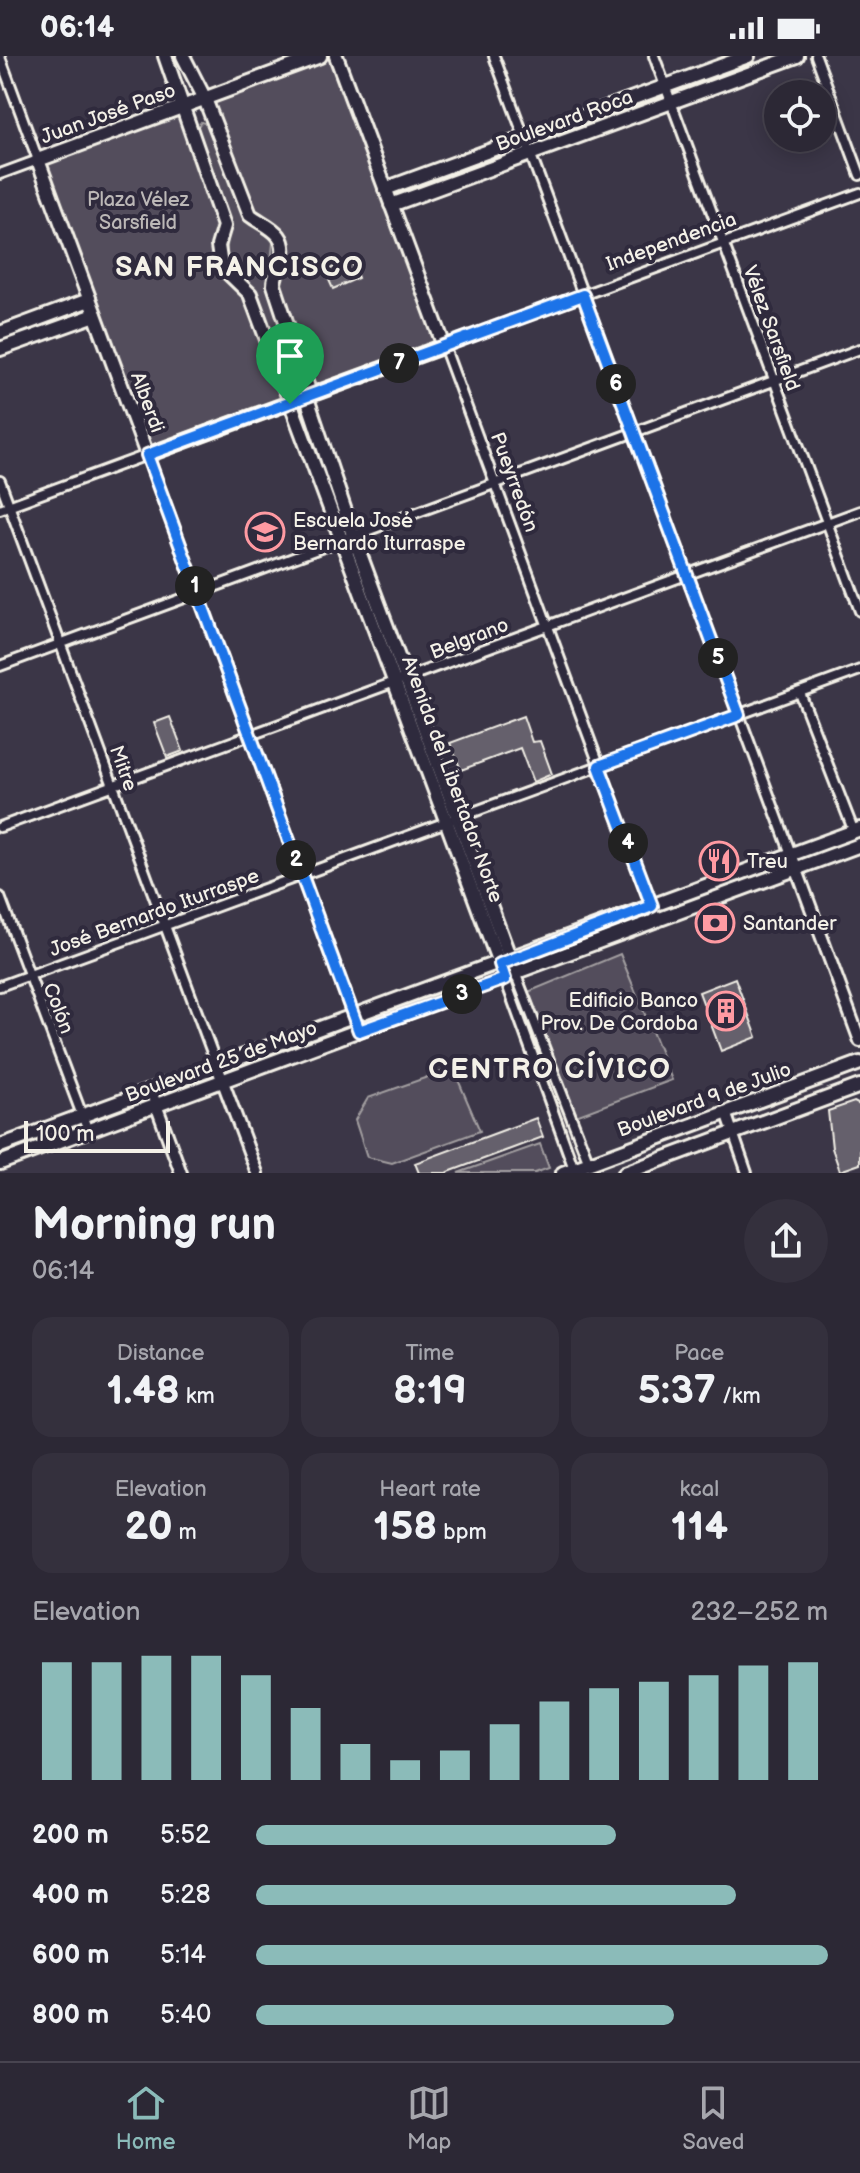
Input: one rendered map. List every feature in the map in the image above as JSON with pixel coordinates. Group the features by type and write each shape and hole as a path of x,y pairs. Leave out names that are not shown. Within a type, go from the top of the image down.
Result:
{"main road":[{"path":"165,56 185,106"},
{"path":"183,56 205,99"},
{"name":"Juan José Paso","path":"38,160 320,56"},
{"name":"Pueyrredón","path":"336,56 444,346"},
{"name":"Boulevard Roca","path":"385,189 748,56"},
{"name":"Boulevard Roca","path":"391,205 797,56"},
{"name":"Avenida del Libertador Norte","path":"205,99 250,215 271,226 282,240 283,257 275,273 274,285 308,388 307,398 349,539"},
{"name":"Avenida del Libertador Norte","path":"185,106 224,226 218,246 221,266 231,278 247,287 290,404 349,539 511,977"},
{"name":"Alberdi","path":"38,160 147,455"},
{"path":"0,333 89,300"},
{"path":"0,349 95,315"},
{"name":"Independencia","path":"147,455 444,346"},
{"name":"Boulevard 25 de Mayo","path":"0,1146 857,831"},
{"name":"Boulevard 25 de Mayo","path":"0,1163 860,846"},
{"name":"Boulevard 9 de Julio","path":"571,1172 591,1168 726,1112 860,1063"},
{"name":"Boulevard 9 de Julio","path":"625,1173 860,1086"}],"street":[{"path":"494,56 860,1041"},
{"name":"Vélez Sarsfield","path":"654,56 860,611"},
{"path":"816,56 860,175"},
{"name":"Alberdi","path":"0,57 38,160"},
{"name":"Juan José Paso","path":"0,174 38,160"},
{"name":"Independencia","path":"444,346 860,193"},
{"name":"Pueyrredón","path":"444,346 657,921"},
{"path":"0,666 860,349"},
{"name":"Alberdi","path":"147,455 359,1031"},
{"name":"Independencia","path":"5,507 147,455"},
{"name":"Mitre","path":"0,481 5,507 61,644 217,1066"},
{"name":"Belgrano","path":"0,827 860,511"},
{"name":"José Bernardo Iturraspe","path":"0,986 860,670"},
{"path":"800,693 857,831 860,846"},
{"name":"Colón","path":"0,897 88,1131"},
{"name":"Avenida del Libertador Norte","path":"511,977 591,1168"},
{"name":"Avenida del Libertador Norte","path":"511,977 571,1172"},
{"path":"217,1066 257,1173"},
{"path":"151,1091 181,1173"},
{"path":"726,1112 747,1173"}],"green space":[{"name":"Plaza Vélez Sarsfield","path":"320,56 336,56 444,346 307,398 274,285 283,248 253,219 205,99"},
{"name":"Plaza Vélez Sarsfield","path":"185,106 224,226 218,255 241,283 286,398 147,455 38,160"},
{"path":"201,122 211,125 242,214 273,242 269,285 299,380 287,377 254,291 226,256 229,227 196,129"},
{"path":"620,954 672,1080 576,1116 528,992"},
{"path":"453,1068 480,1131 392,1163 367,1157 355,1120 368,1098"},
{"path":"540,1144 549,1168 535,1173 458,1173"}],"building":[{"path":"351,260 358,278 333,289 325,271"},
{"path":"523,716 532,742 540,741 552,774 533,782 520,748 461,770 450,743"},
{"path":"170,717 183,751 167,757 154,723"},
{"name":"Edificio Banco Prov. De Cordoba","path":"735,978 757,1037 721,1051 699,992"},
{"path":"854,1102 860,1105 860,1164 840,1171 832,1148 828,1111"},
{"path":"536,1118 543,1137 446,1173 419,1173 415,1163"}],"place":[{"name":"Escuela José Bernardo Iturraspe","path":"265,532"},
{"name":"Treu","path":"719,861"},
{"name":"Santander","path":"715,923"},
{"name":"Edificio Banco Prov. De Cordoba","path":"726,1011"}],"district":[{"name":"SAN FRANCISCO","path":"240,266"},
{"name":"CENTRO CÍVICO","path":"550,1068"}],"route":[{"path":"583,295 739,715 599,766 652,906 500,964 505,979 359,1031 147,455 290,404 583,295"}]}
